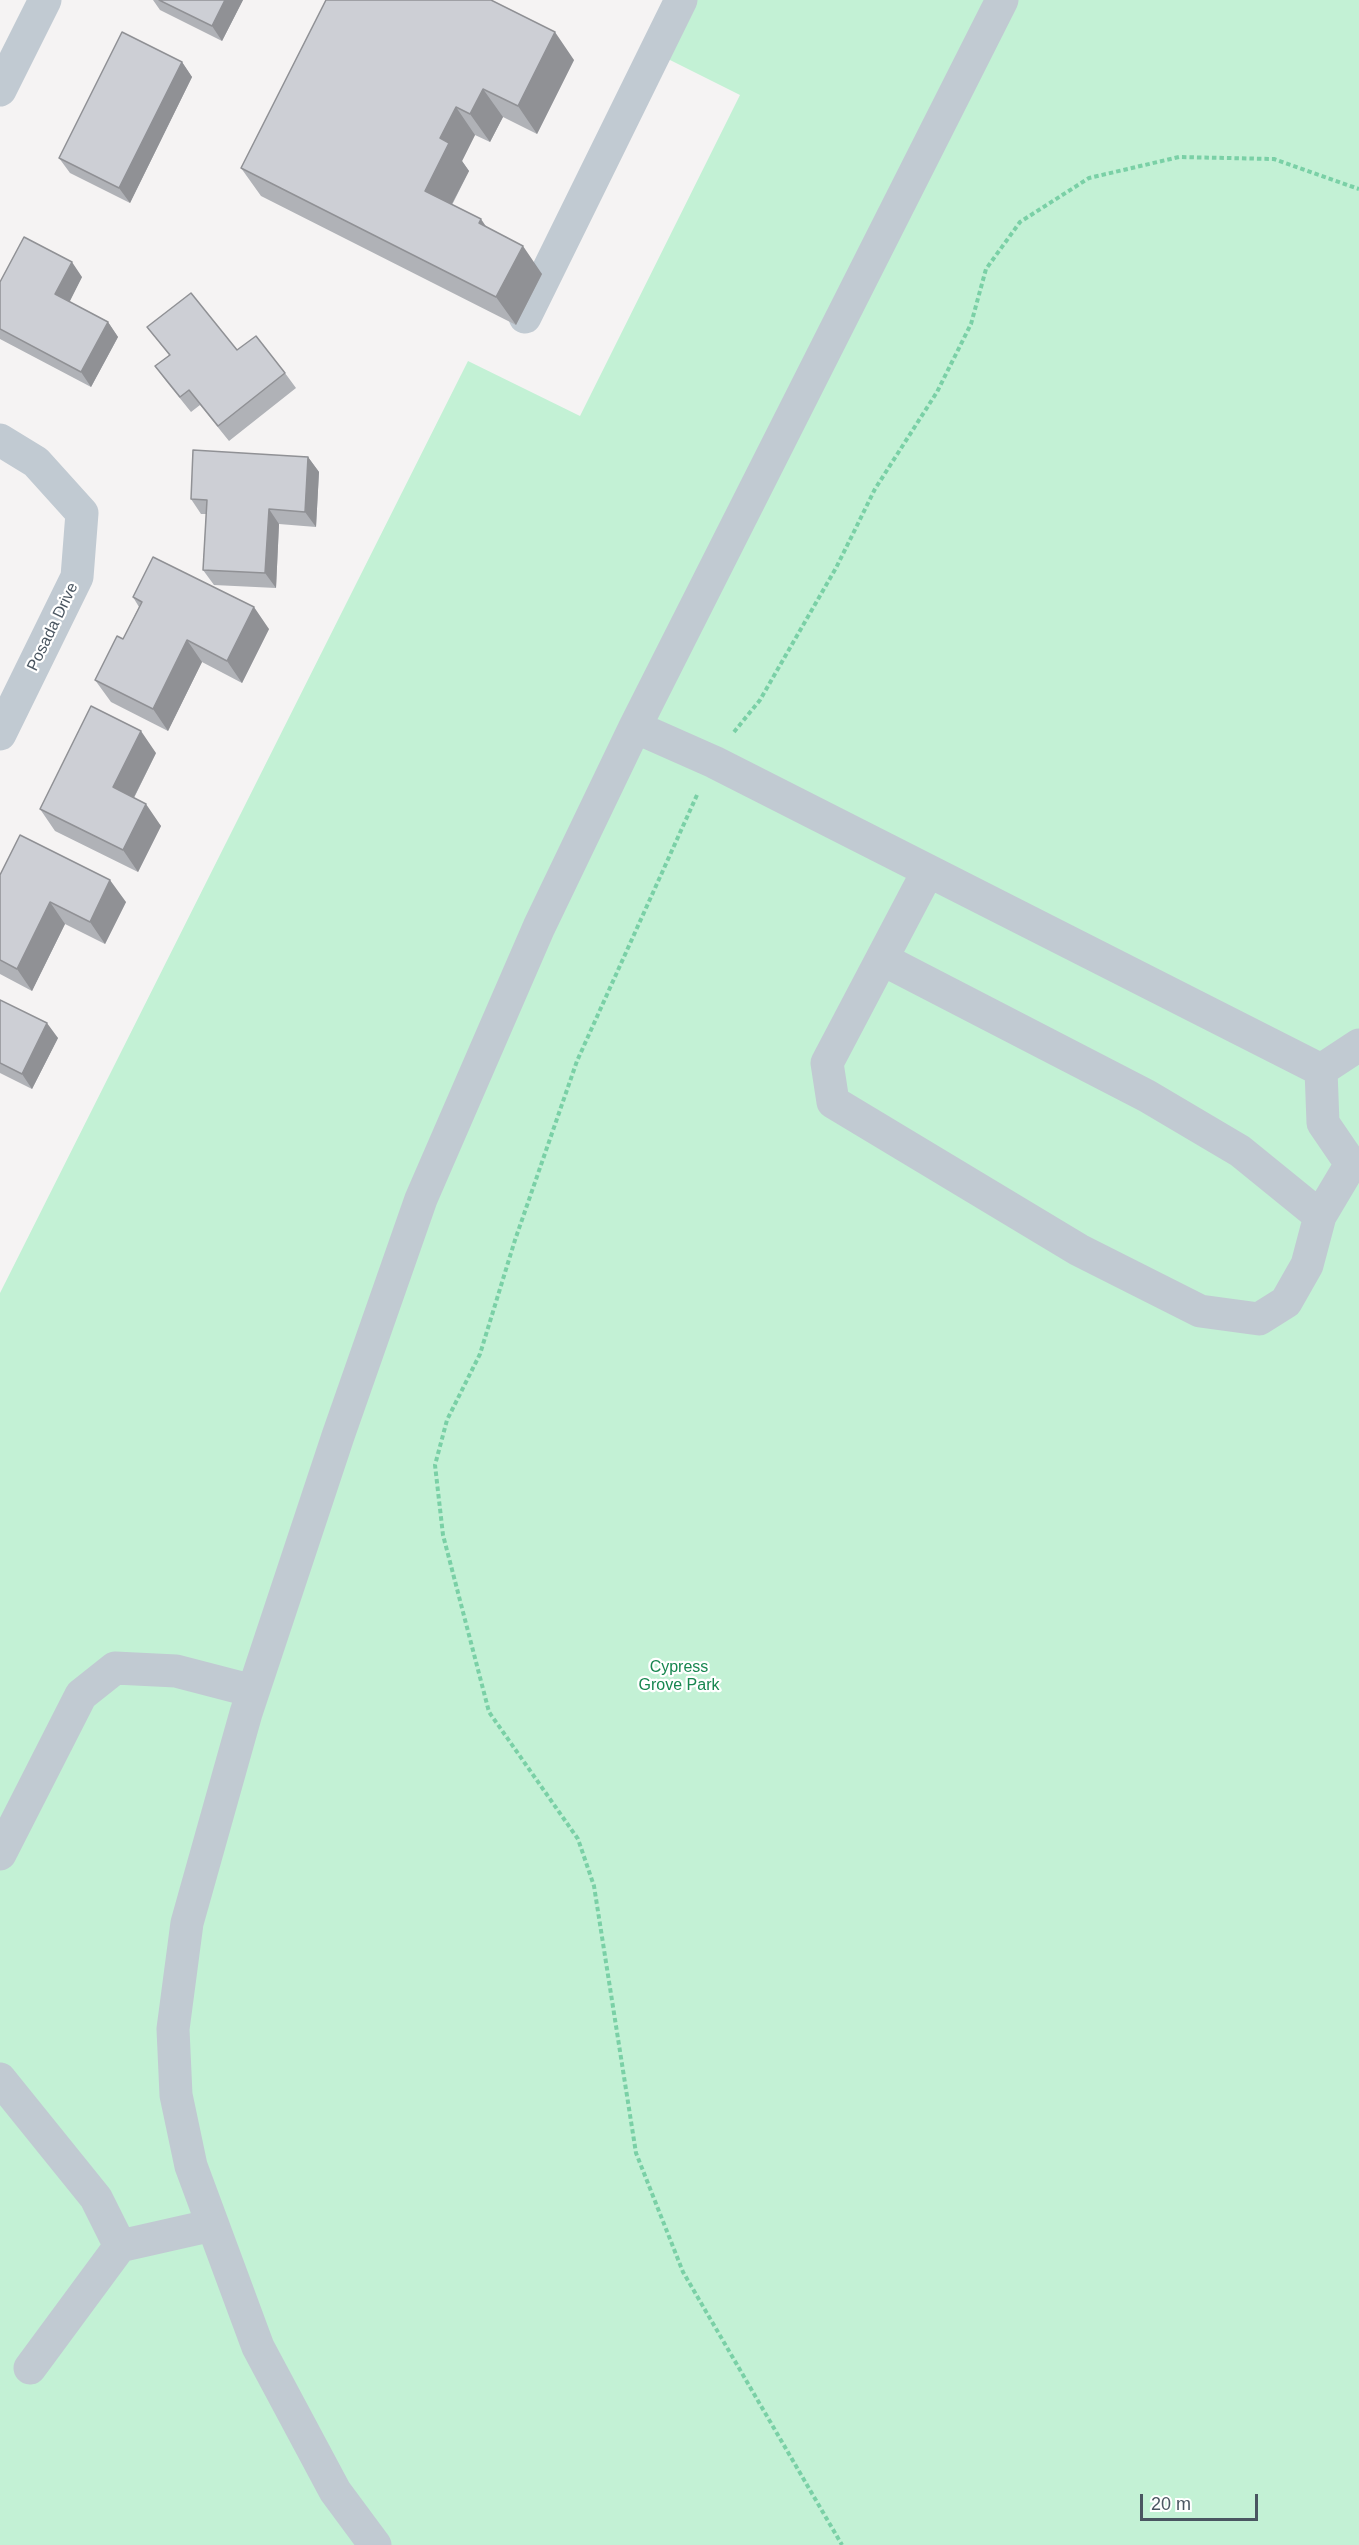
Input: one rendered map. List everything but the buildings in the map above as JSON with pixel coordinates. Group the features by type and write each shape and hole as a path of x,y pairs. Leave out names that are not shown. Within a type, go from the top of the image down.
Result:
{"street":[{"path":"0,90 45,0"},
{"path":"525,317 681,0"},
{"path":"375,2545 335,2491 258,2347 191,2166 176,2095 173,2029 187,1923 253,1691 338,1436 421,1199 539,927 635,727 815,365 1002,0"},
{"name":"Posada Drive","path":"0,440 36,462 82,513 77,577 0,734"},
{"path":"635,727 714,762 1321,1070"},
{"path":"928,871 827,1063 833,1102 1079,1250 1200,1311 1259,1319 1286,1302 1307,1265 1320,1216 1355,1164 1323,1123 1321,1070"},
{"path":"882,959 1147,1096 1240,1151 1320,1216"},
{"path":"1321,1070 1359,1045"},
{"path":"0,1854 81,1695 115,1668 176,1671 253,1691"},
{"path":"0,2079 96,2198 120,2246"},
{"path":"30,2368 120,2246 213,2225"}],"path":[{"path":"842,2545 683,2272 636,2153 594,1886 578,1839 489,1712 443,1535 435,1465 447,1420 480,1354 515,1240 577,1061 714,762 723,746 760,700 836,568 875,489 937,392 971,324 986,269 1020,222 1089,178 1179,157 1274,159 1359,189"}],"green space":[{"name":"Cypress Grove Park","path":"667,0 1359,0 1359,2545 0,2545 0,1293 468,361 580,416 740,95 644,47"}]}
